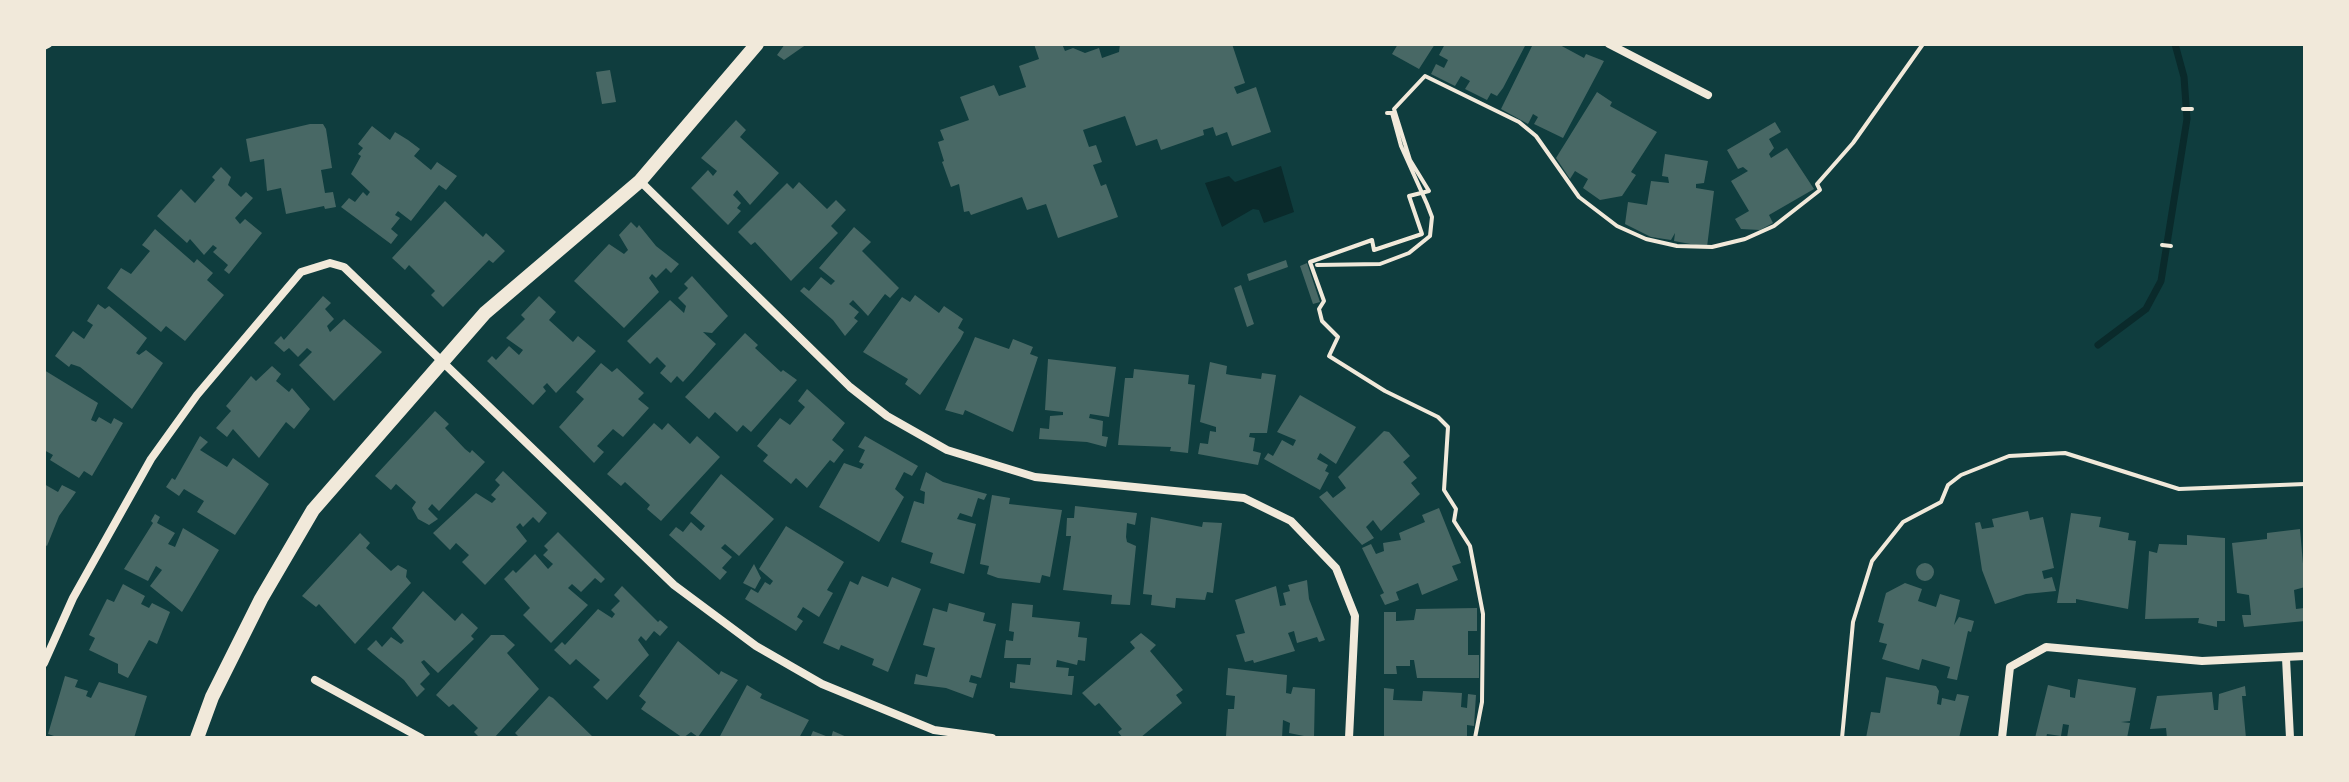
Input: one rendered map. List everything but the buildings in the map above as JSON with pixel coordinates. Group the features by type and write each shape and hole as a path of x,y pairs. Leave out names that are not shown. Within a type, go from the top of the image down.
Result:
{"street":[{"path":"197,738 212,697 261,599 313,510 439,362 485,313 640,181 757,44"},
{"path":"1609,44 1708,95"},
{"path":"640,181 850,387 887,416 947,450 1035,477 1244,498 1291,521 1336,568 1355,616 1349,738"},
{"path":"44,663 73,598 151,459 197,395 301,272 330,263 344,267 439,362 674,585 756,646 822,684 934,730 992,738"},
{"path":"2002,738 2010,667 2046,647 2202,661 2305,656"},
{"path":"2286,658 2290,738"},
{"path":"315,680 421,738"}],"path":[{"path":"1475,738 1482,702 1483,614 1470,546 1454,521 1456,509 1444,490 1448,427 1438,417 1369,383 1329,356 1338,337 1322,321 1319,309 1324,301 1310,262 1372,240 1374,250 1422,234 1409,196 1429,191 1410,160 1394,109 1425,76 1519,122 1536,136 1579,197 1617,226 1646,239 1677,246 1712,247 1745,239 1795,213 1820,190 1817,184 1853,143 1923,44"},
{"path":"2183,109 2192,109"},
{"path":"1317,265 1380,264 1409,253 1430,236 1432,217 1401,146 1392,113 1387,113"},
{"path":"2162,245 2171,246"},
{"path":"1842,738 1853,622 1872,561 1903,522 1941,502 1948,485 1961,475 2009,456 2065,453 2179,489 2305,484"}],"water":[{"path":"1281,166 1294,212 1264,223 1259,210 1253,209 1222,227 1205,183 1229,176 1235,182"}],"waterway":[{"path":"2098,345 2146,309 2161,281 2187,119 2184,77 2175,44"}]}
